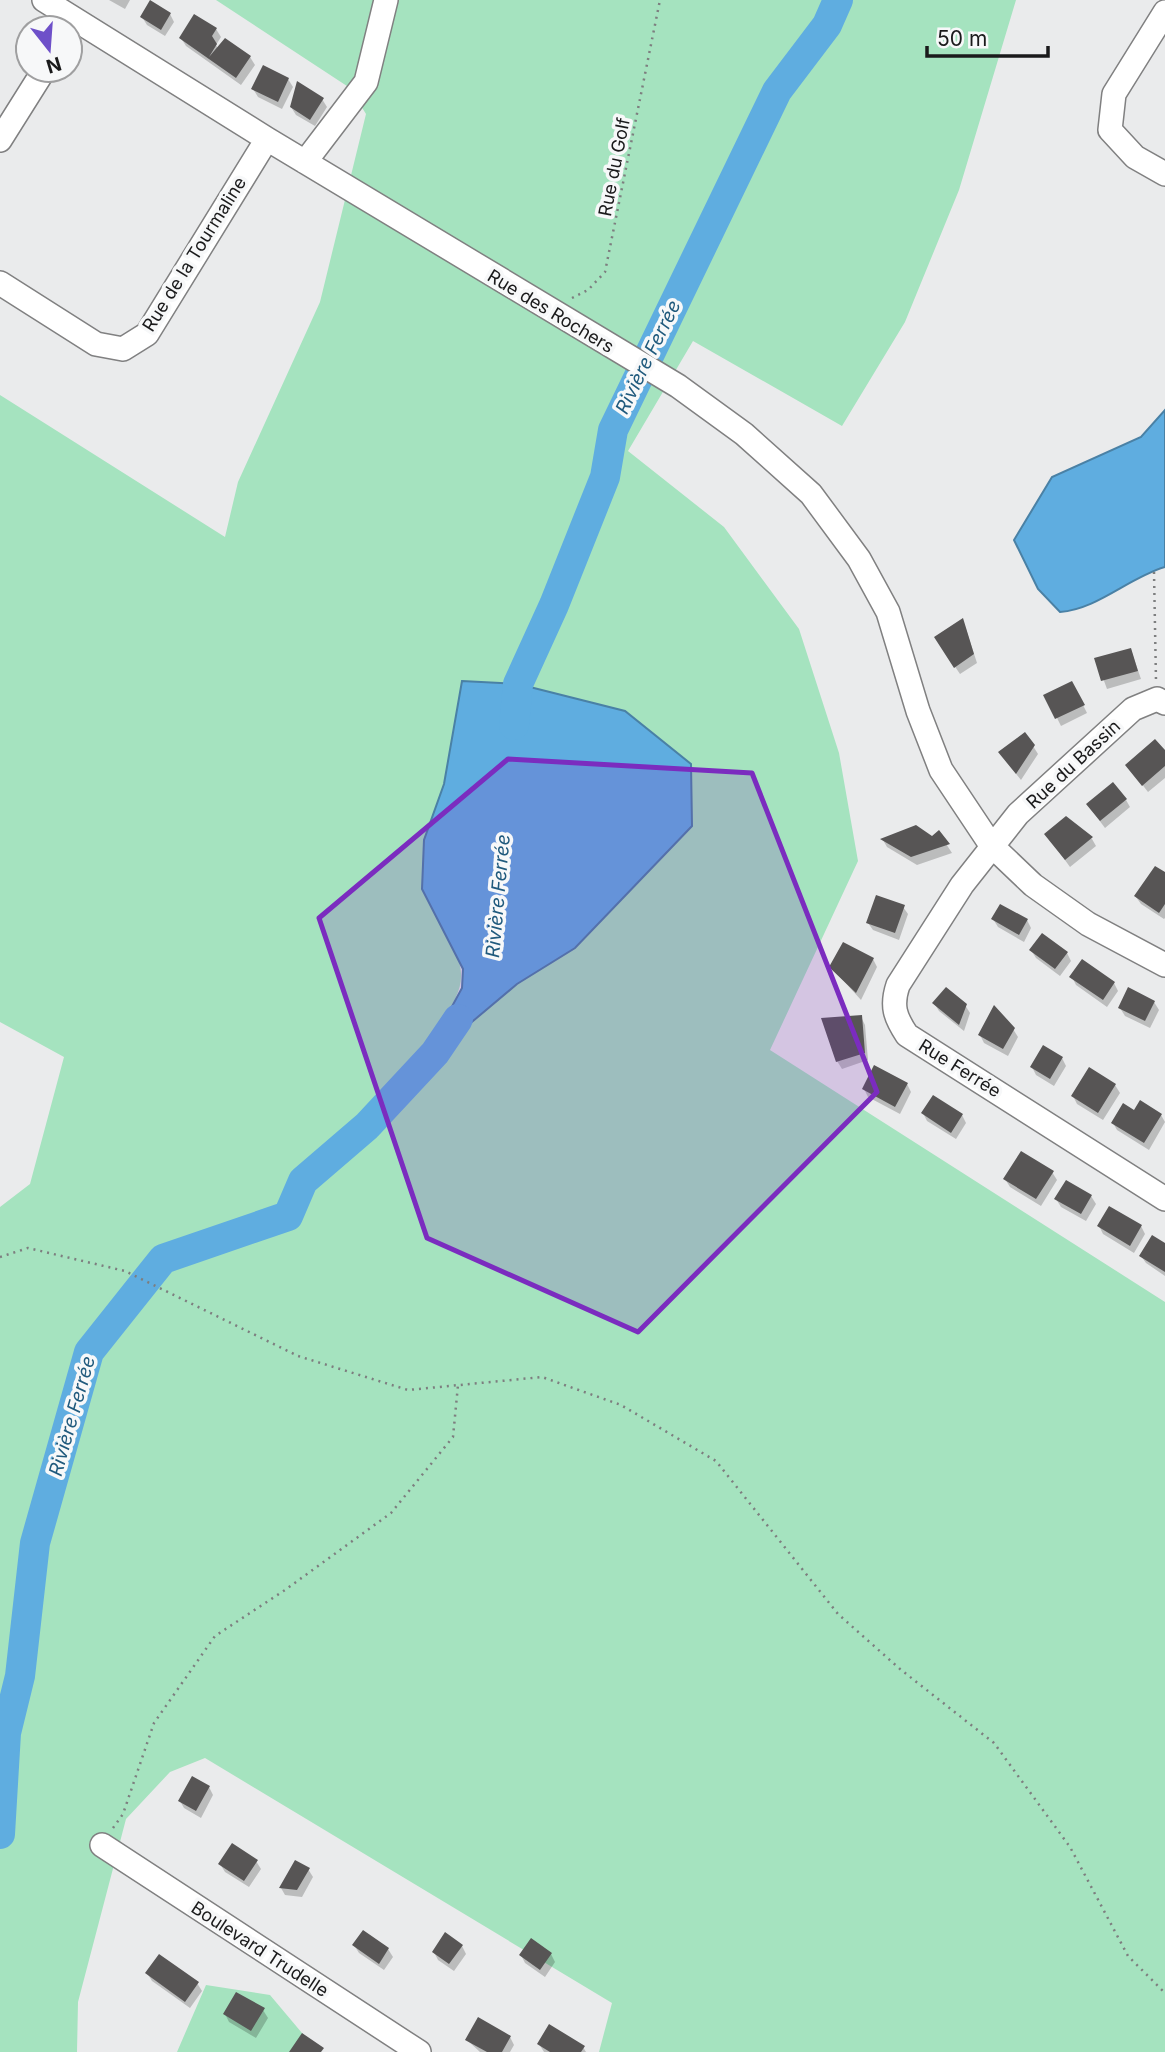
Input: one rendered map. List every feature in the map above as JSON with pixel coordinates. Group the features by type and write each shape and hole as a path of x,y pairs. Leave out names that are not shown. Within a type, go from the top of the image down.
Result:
{"street":[{"name":"Rue des Rochers","path":"44,0 61,14"},
{"path":"305,162 366,82 386,0"},
{"path":"1165,12 1114,93 1110,130 1135,157 1165,174"},
{"name":"Rue des Rochers","path":"84,31 619,352 744,434 811,494 859,559 888,612 918,711 941,770 991,845 1032,885 1088,924 1165,965"},
{"path":"0,140 35,84"},
{"name":"Rue de la Tourmaline","path":"0,283 96,344 123,349 147,334 267,139"},
{"name":"Rue du Bassin","path":"991,845 1018,814 1133,709 1161,701"},
{"name":"Rue Ferrée","path":"991,845 898,985 892,1002 897,1020 907,1035 1165,1199"},
{"name":"Boulevard Trudelle","path":"102,1845 418,2052"}],"path":[{"name":"Rue du Golf","path":"554,314 569,300 588,290 605,272 660,0"},
{"path":"1154,572 1161,701"},
{"path":"0,1257 28,1248 125,1271 298,1356 408,1390 542,1377 621,1405 716,1461 838,1614 900,1669 995,1743 1070,1847 1128,1956 1165,1993"},
{"path":"102,1845 123,1814 154,1723 215,1636 285,1590 391,1513 453,1437 458,1385"}],"highlighted area":[{"path":"508,759 752,773 877,1092 638,1332 427,1238 319,918"}],"green space":[{"path":"216,0 1016,0 959,190 905,322 842,426 693,341 628,451 724,527 799,629 839,753 858,861 770,1050 1165,1302 1165,2052 599,2052 612,2003 205,1758 170,1772 126,1819 78,2002 77,2052 0,2052 0,1207 30,1184 64,1057 0,1022 0,395 225,537 238,482 320,302 366,114 350,88","holes":["462,681 575,948 517,984 436,1052 442,1025 461,980 460,967 424,840 444,784"]},
{"path":"206,1985 270,1995 318,2052 177,2052"}],"water":[{"path":"1165,410 1165,567 1087,605 1060,612 1038,589 1014,540 1052,477 1141,437"},
{"path":"462,681 518,684 625,711 691,764 692,826 575,948 517,984 435,1053 437,1034 462,988 463,969 422,889 424,840 444,784"}],"building":[{"path":"150,0 171,13 161,30 140,17"},
{"path":"194,14 217,28 212,36 217,44 209,57 225,38 251,56 236,78 179,38"},
{"path":"263,65 289,78 278,102 251,89"},
{"path":"297,81 324,98 310,120 290,107"},
{"path":"963,618 974,654 954,668 934,637"},
{"path":"1131,648 1138,671 1101,681 1094,658"},
{"path":"1072,681 1085,705 1055,719 1043,695"},
{"path":"1025,732 1035,745 1016,774 998,752"},
{"path":"1155,739 1165,750 1165,766 1142,786 1125,765"},
{"path":"1113,782 1127,799 1100,821 1086,804"},
{"path":"1066,816 1093,837 1065,860 1044,834"},
{"path":"916,825 932,836 939,830 950,844 911,857 880,839"},
{"path":"1155,866 1165,872 1165,904 1159,913 1134,896"},
{"path":"876,895 905,905 895,933 866,923"},
{"path":"1000,904 1028,919 1019,935 991,919"},
{"path":"1042,933 1068,952 1055,969 1029,950"},
{"path":"843,942 874,958 856,993 829,967"},
{"path":"1082,959 1115,982 1103,1000 1069,977"},
{"path":"946,987 967,1004 959,1025 932,1003"},
{"path":"1128,987 1155,1001 1145,1021 1118,1008"},
{"path":"994,1005 1015,1028 1003,1049 978,1035"},
{"path":"862,1015 865,1053 836,1062 821,1018"},
{"path":"1043,1045 1063,1057 1050,1079 1030,1067"},
{"path":"874,1065 908,1083 895,1107 862,1089"},
{"path":"1089,1067 1116,1084 1098,1113 1071,1096"},
{"path":"933,1095 963,1114 951,1133 921,1113"},
{"path":"1140,1100 1162,1114 1144,1143 1111,1123 1123,1103 1134,1110"},
{"path":"1021,1151 1054,1171 1036,1199 1003,1179"},
{"path":"1066,1180 1092,1195 1081,1214 1054,1199"},
{"path":"1109,1206 1142,1225 1130,1246 1097,1226"},
{"path":"1152,1235 1165,1243 1165,1272 1139,1256"},
{"path":"192,1776 210,1786 196,1811 178,1801"},
{"path":"232,1843 258,1860 244,1881 218,1864"},
{"path":"295,1860 310,1868 297,1890 279,1888"},
{"path":"363,1930 389,1948 379,1964 352,1945"},
{"path":"445,1932 463,1945 449,1964 432,1952"},
{"path":"531,1938 552,1953 540,1970 519,1955"},
{"path":"159,1954 199,1982 185,2002 145,1973"},
{"path":"236,1992 265,2008 251,2031 223,2014"},
{"path":"478,2017 511,2036 502,2052 487,2052 465,2040"},
{"path":"549,2024 585,2046 581,2052 550,2052 537,2044"},
{"path":"302,2033 324,2048 321,2052 289,2052"}],"waterway":[{"name":"Rivière Ferrée","path":"514,725 518,684 554,605 605,477 613,430 777,91 827,25 838,0"},
{"name":"Rivière Ferrée","path":"0,1834 6,1733 20,1676 35,1543 89,1352 163,1259 288,1216 303,1181 367,1126 435,1053 458,1019"}]}
